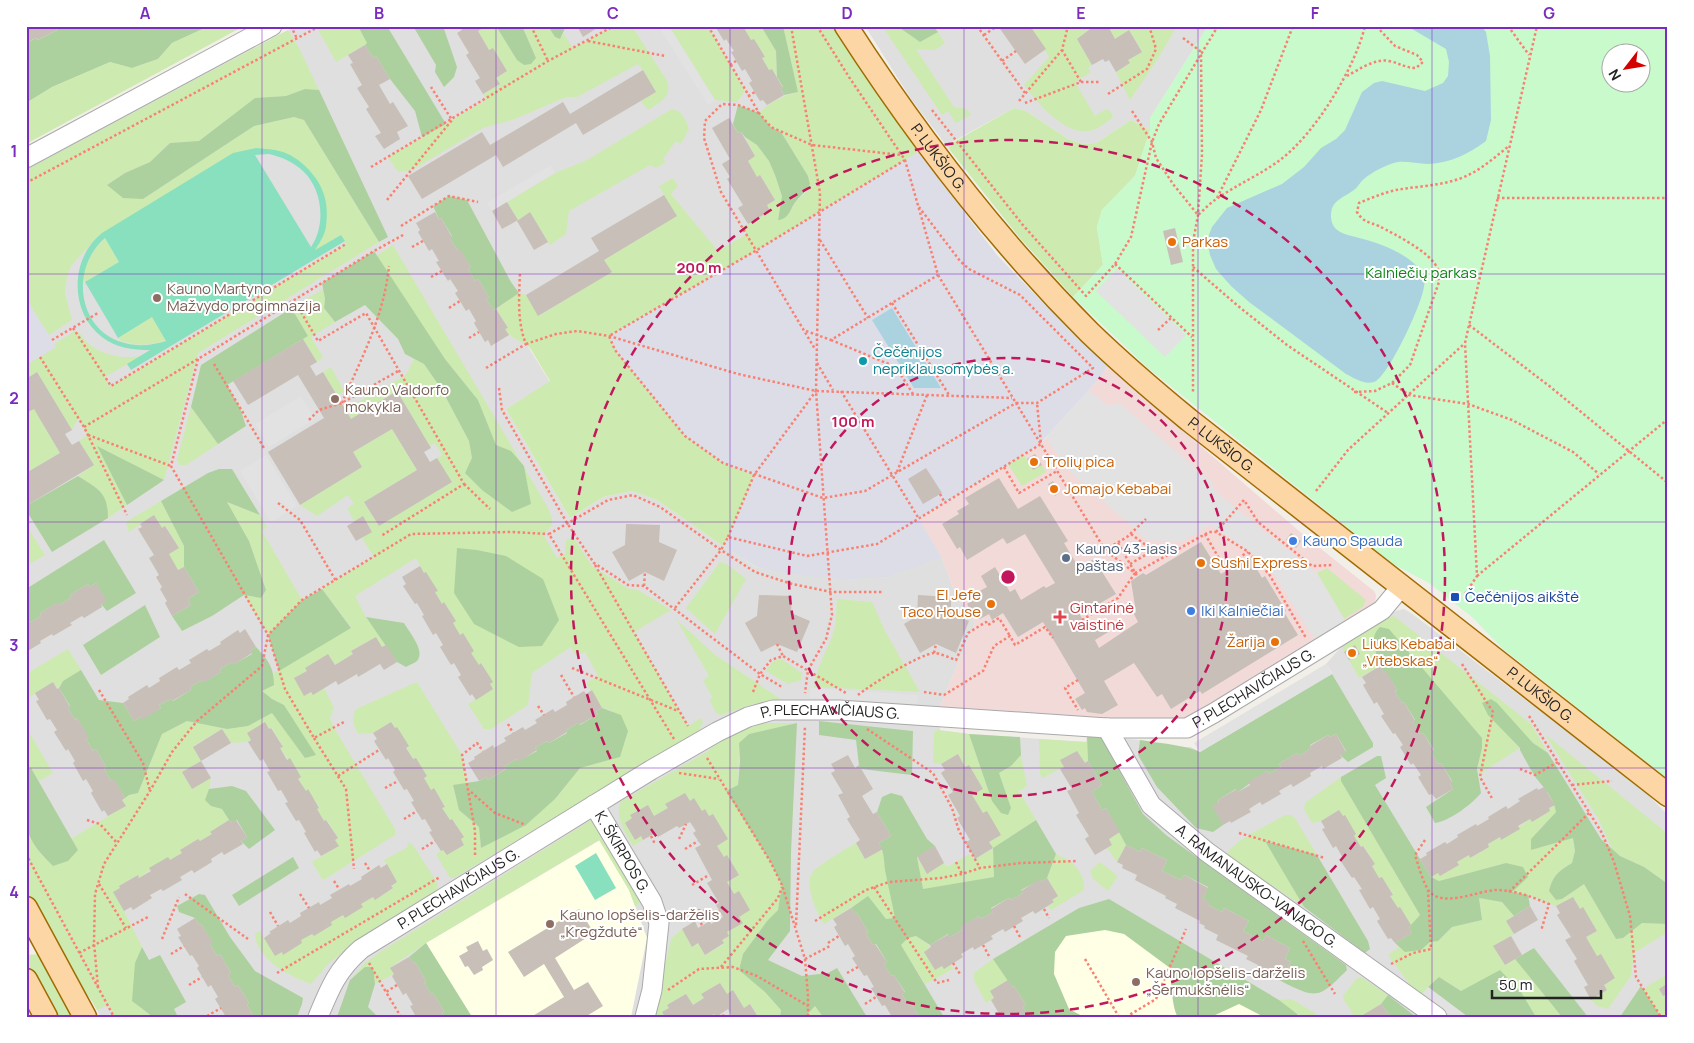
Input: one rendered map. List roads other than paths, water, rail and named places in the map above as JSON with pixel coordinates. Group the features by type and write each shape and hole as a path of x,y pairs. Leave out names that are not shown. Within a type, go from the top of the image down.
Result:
{"main road":[{"name":"P. LUKŠIO G.","path":"846,26 912,124 969,198 1014,253 1090,333 1189,420 1668,795"},
{"path":"26,908 84,1017"},
{"path":"26,980 46,1017"}],"street":[{"path":"26,158 271,26"},
{"name":"P. PLECHAVIČIAUS G.","path":"318,1017 336,976 361,949 682,752 748,717 773,710 806,710 844,702 1097,728 1186,728 1382,610 1401,586"},
{"name":"A. RAMANAUSKO-VANAGO G.","path":"1097,728 1151,805 1207,852 1437,1017"},
{"name":"K. ŠKIRPOS G.","path":"594,805 652,902 659,923 652,990 647,1010"}],"water":[{"path":"1407,26 1481,26 1486,32 1490,56 1491,120 1486,141 1466,154 1452,160 1436,163 1398,162 1389,165 1367,176 1355,189 1333,206 1331,220 1333,226 1344,234 1379,244 1397,252 1419,268 1424,279 1418,307 1396,354 1380,377 1374,382 1367,383 1346,374 1249,302 1231,286 1216,269 1210,255 1207,240 1212,227 1227,208 1282,184 1304,167 1321,148 1336,139 1345,130 1362,92 1374,83 1382,81 1425,91 1443,83 1448,76 1449,62 1446,49"},
{"path":"892,308 941,388 914,388 872,320"}],"place":[{"name":"Parkas","path":"1172,242"},
{"name":"Kauno Martyno Mažvydo progimnazija","path":"157,298"},
{"name":"Čečėnijos nepriklausomybės a.","path":"863,361"},
{"name":"Kauno Valdorfo mokykla","path":"335,399"},
{"name":"Trolių pica","path":"1034,462"},
{"name":"Jomajo Kebabai","path":"1054,489"},
{"name":"Kauno Spauda","path":"1293,541"},
{"name":"Kauno 43-iasis paštas","path":"1066,558"},
{"name":"Sushi Express","path":"1201,563"},
{"name":"Čečėnijos aikštė","path":"1455,597"},
{"name":"El Jefe Taco House","path":"991,604"},
{"name":"Iki Kalniečiai","path":"1191,611"},
{"name":"Gintarinė vaistinė","path":"1060,617"},
{"name":"Žarija","path":"1275,642"},
{"name":"Liuks Kebabai „Vitebskas“","path":"1352,653"},
{"name":"Kauno lopšelis-darželis „Kregždutė“","path":"550,924"},
{"name":"Kauno lopšelis-darželis „Šermukšnėlis“","path":"1136,982"}],"park label":[{"name":"Kalniečių parkas","path":"1421,273"}]}
